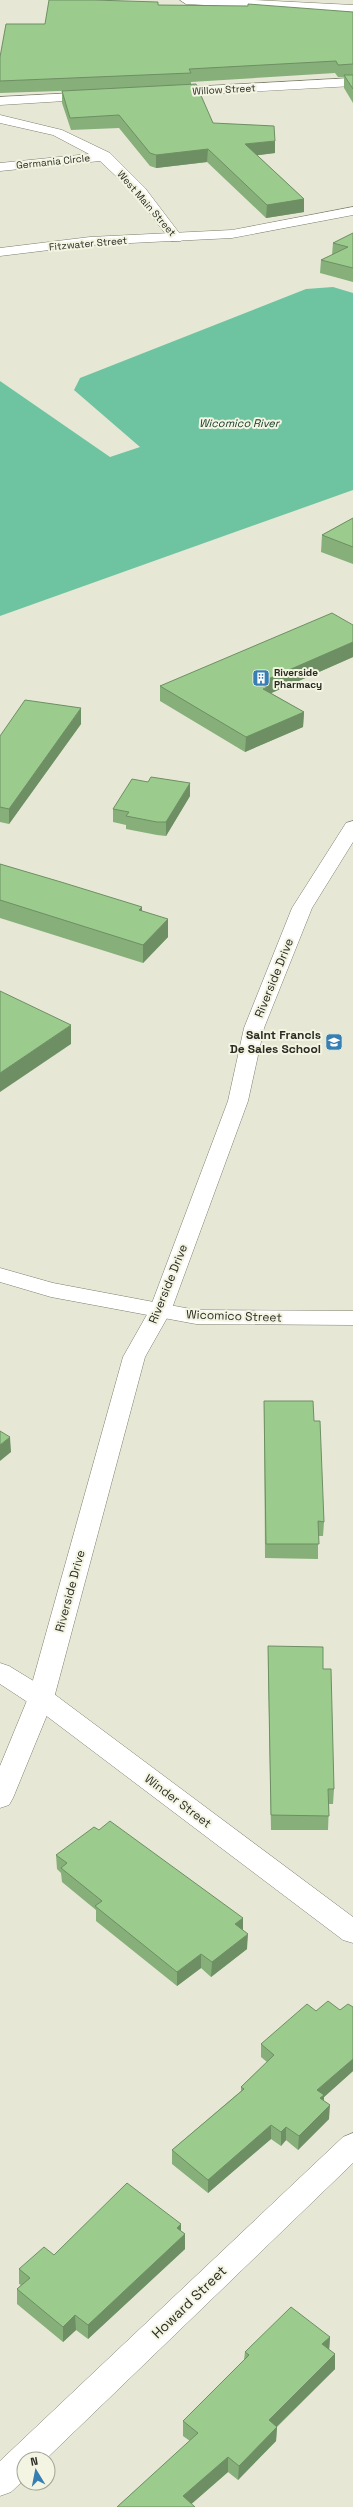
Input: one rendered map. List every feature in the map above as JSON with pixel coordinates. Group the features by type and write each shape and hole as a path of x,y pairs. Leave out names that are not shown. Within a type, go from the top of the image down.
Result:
{"street":[{"path":"186,0 353,9"},
{"name":"Willow Street","path":"159,93 353,82"},
{"path":"0,101 103,96"},
{"name":"West Main Street","path":"0,119 26,123 62,132 105,156 154,208 176,238 232,234 278,227 353,211"},
{"name":"Germania Circle","path":"0,167 105,156"},
{"name":"Fitzwater Street","path":"0,252 90,241 176,238"},
{"name":"Riverside Drive","path":"0,1798 41,1698 134,1357 160,1311 238,1101 254,1028 302,908 353,827"},
{"name":"Wicomico Street","path":"0,1275 51,1290 196,1317 353,1318"},
{"name":"Winder Street","path":"0,1672 41,1698 353,1932"},
{"name":"Howard Street","path":"32,2451 353,2144"},
{"name":"Howard Street","path":"0,2482 16,2467"}],"water":[{"name":"Wicomico River","path":"333,287 353,293 353,490 0,616 0,381 110,457 140,447 74,390 80,378 306,289"}],"building":[{"path":"49,0 158,2 158,5 248,6 248,4 353,12 353,64 338,65 336,61 189,69 191,73 0,81 0,57 6,24 45,24"},
{"path":"344,75 353,75 353,89"},
{"path":"196,84 213,123 274,126 275,141 245,144 304,199 267,205 208,149 156,155 150,153 119,115 70,118 62,91"},
{"path":"353,233 353,268 321,260 348,247 333,243"},
{"path":"353,518 353,547 322,535"},
{"name":"Riverside Pharmacy","path":"332,613 353,625 353,642 259,683 267,688 263,689 304,712 246,737 160,686"},
{"path":"25,700 81,708 9,809 0,807 0,736"},
{"path":"151,777 190,783 166,822 157,822 126,816 129,812 113,809 132,779 148,782"},
{"path":"0,864 142,907 139,910 168,919 143,945 0,900"},
{"path":"0,991 71,1025 0,1073"},
{"path":"264,1401 313,1401 314,1421 320,1421 324,1522 318,1521 319,1544 266,1544"},
{"path":"0,1431 10,1437 0,1445"},
{"path":"268,1646 323,1647 323,1669 331,1669 334,1789 328,1789 329,1816 271,1815"},
{"path":"110,1821 243,1918 235,1924 248,1934 212,1962 201,1954 177,1972 95,1906 102,1901 61,1868 67,1863 56,1855 94,1827 99,1830"},
{"path":"328,2001 340,2010 348,2004 353,2007 353,2059 317,2090 324,2095 320,2098 330,2105 299,2136 286,2127 281,2132 271,2125 208,2180 172,2150 244,2089 241,2087 274,2055 261,2044 307,2004 316,2011"},
{"path":"127,2183 181,2224 177,2228 185,2234 88,2325 75,2315 63,2327 17,2289 30,2278 19,2269 44,2247 54,2255"},
{"path":"291,2307 330,2337 322,2344 335,2354 269,2420 277,2427 239,2466 228,2457 183,2496 195,2507 117,2507 198,2433 183,2421 249,2355 245,2352"}],"place":[{"name":"Riverside Pharmacy","path":"261,678"},
{"name":"Saint Francis De Sales School","path":"334,1042"}]}
